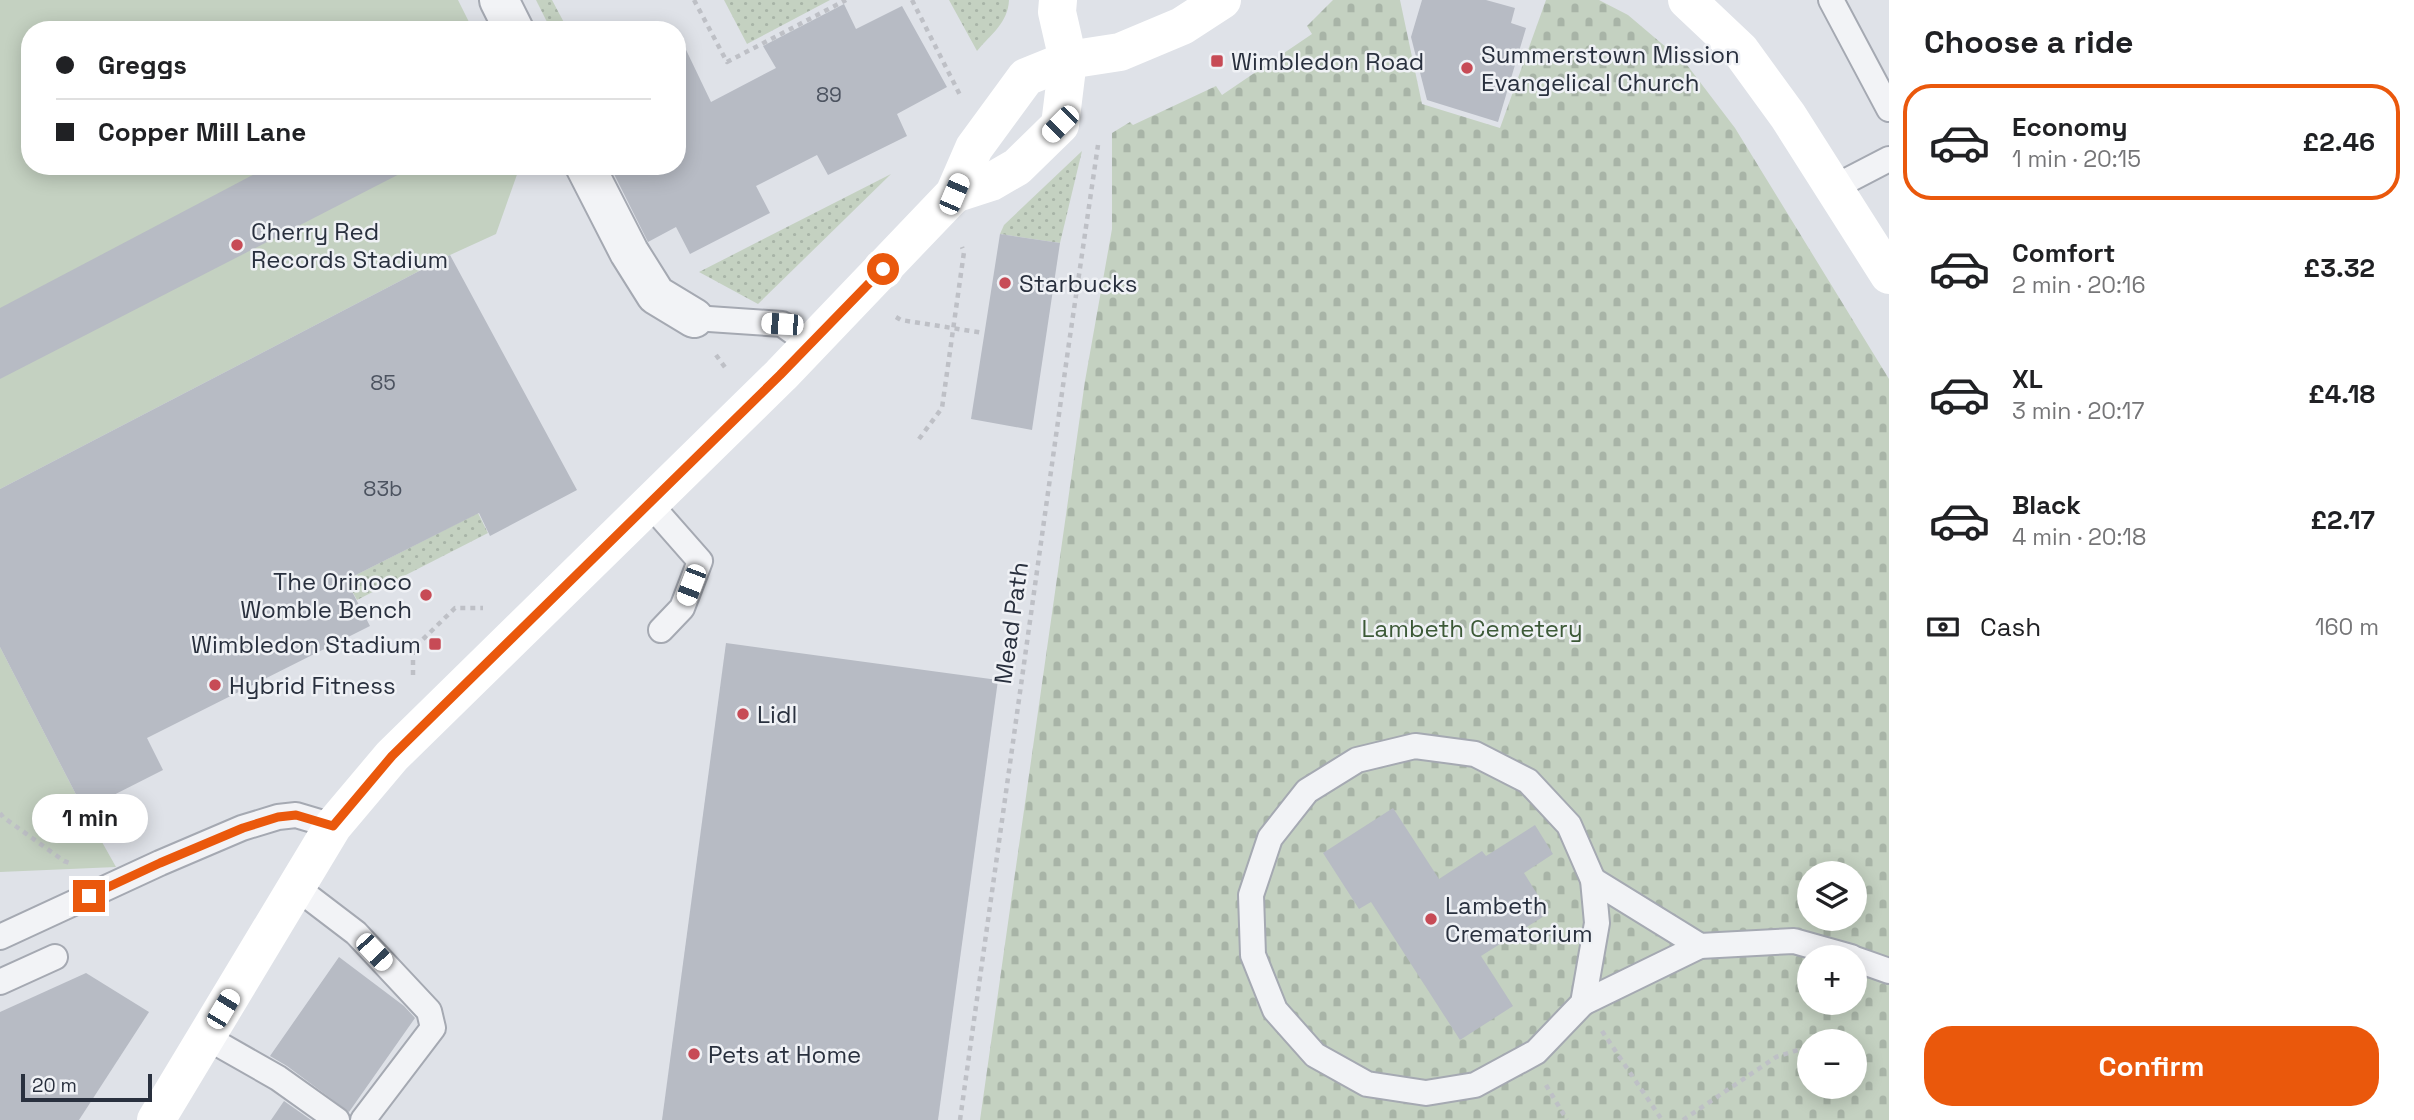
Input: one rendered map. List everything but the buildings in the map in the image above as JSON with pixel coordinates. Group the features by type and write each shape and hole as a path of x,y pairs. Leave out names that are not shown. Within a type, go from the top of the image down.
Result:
{"main road":[{"path":"954,194 991,182 1017,167 1060,124 1068,60 1056,12 1058,0"},
{"path":"156,1120 333,826 392,756 810,344 954,194 974,148 1026,77 1068,60 1120,52 1182,26 1222,0"},
{"path":"1687,0 1740,50 1788,116 1889,275"}],"street":[{"path":"499,0 510,21"},
{"path":"590,175 629,252 656,295 694,318"}],"lane":[{"path":"1831,0 1889,109"},
{"path":"1833,188 1889,159"},
{"path":"694,318 782,324 810,344"},
{"path":"649,503 700,561 682,608 661,631"},
{"path":"1583,1003 1597,923 1593,880 1569,825 1528,782 1475,754 1415,746 1357,760 1307,791 1270,838 1251,895 1253,955 1275,1010 1315,1055 1367,1084 1426,1093 1475,1085 1536,1052 1583,1003 1700,946 1794,941 1808,945"},
{"path":"0,936 243,828 278,817 296,815 333,826"},
{"path":"1593,880 1700,946"},
{"path":"297,888 356,933 429,1011 433,1028 363,1120"},
{"path":"0,982 55,957"},
{"path":"1867,963 1889,971"},
{"path":"206,1037 278,1078 337,1120"}],"path":[{"path":"694,0 727,62 846,0"},
{"path":"912,0 963,103"},
{"name":"Mead Path","path":"960,1120 1099,143"},
{"path":"919,439 942,408 964,252 961,246"},
{"path":"894,315 901,320 984,333"},
{"path":"412,668 413,649 455,608 472,608"},
{"path":"0,813 64,861 105,874 133,876"},
{"path":"1583,1003 1662,1120"},
{"path":"1683,1120 1776,1057 1797,1050"}],"green space":[{"name":"Cherry Red Records Stadium","path":"0,0 458,0 468,21 21,21 21,175 517,175 496,234 450,255 0,489"},
{"path":"536,0 552,0 563,21 546,21"},
{"path":"724,0 830,0 747,44"},
{"path":"949,0 1009,0 1002,22 977,51"},
{"name":"Lambeth Cemetery","path":"1333,0 1400,0 1422,104 1500,128 1546,0 1599,0 1628,15 1687,65 1735,128 1889,379 1889,1120 980,1120 1085,381 1112,229 1112,133 1130,122 1133,125 1216,86 1222,95 1312,34 1307,26"},
{"path":"1082,151 1060,243 1000,234 1004,225"},
{"path":"891,174 758,304 699,272"},
{"path":"478,513 488,533 357,600 346,580"},
{"path":"0,647 84,810 116,867 0,872"}],"place":[{"name":"Wimbledon Road","path":"1217,61"},
{"name":"Summerstown Mission Evangelical Church","path":"1467,68"},
{"name":"Cherry Red Records Stadium","path":"237,245"},
{"name":"Starbucks","path":"1005,283"},
{"name":"The Orinoco Womble Bench","path":"426,595"},
{"name":"Wimbledon Stadium","path":"435,644"},
{"name":"Hybrid Fitness","path":"215,685"},
{"name":"Lidl","path":"743,714"},
{"name":"Lambeth Crematorium","path":"1431,919"},
{"name":"Pets at Home","path":"694,1054"}],"route":[{"path":"89,896 243,828 278,817 296,815 333,826 392,756 780,375 883,269"}]}
